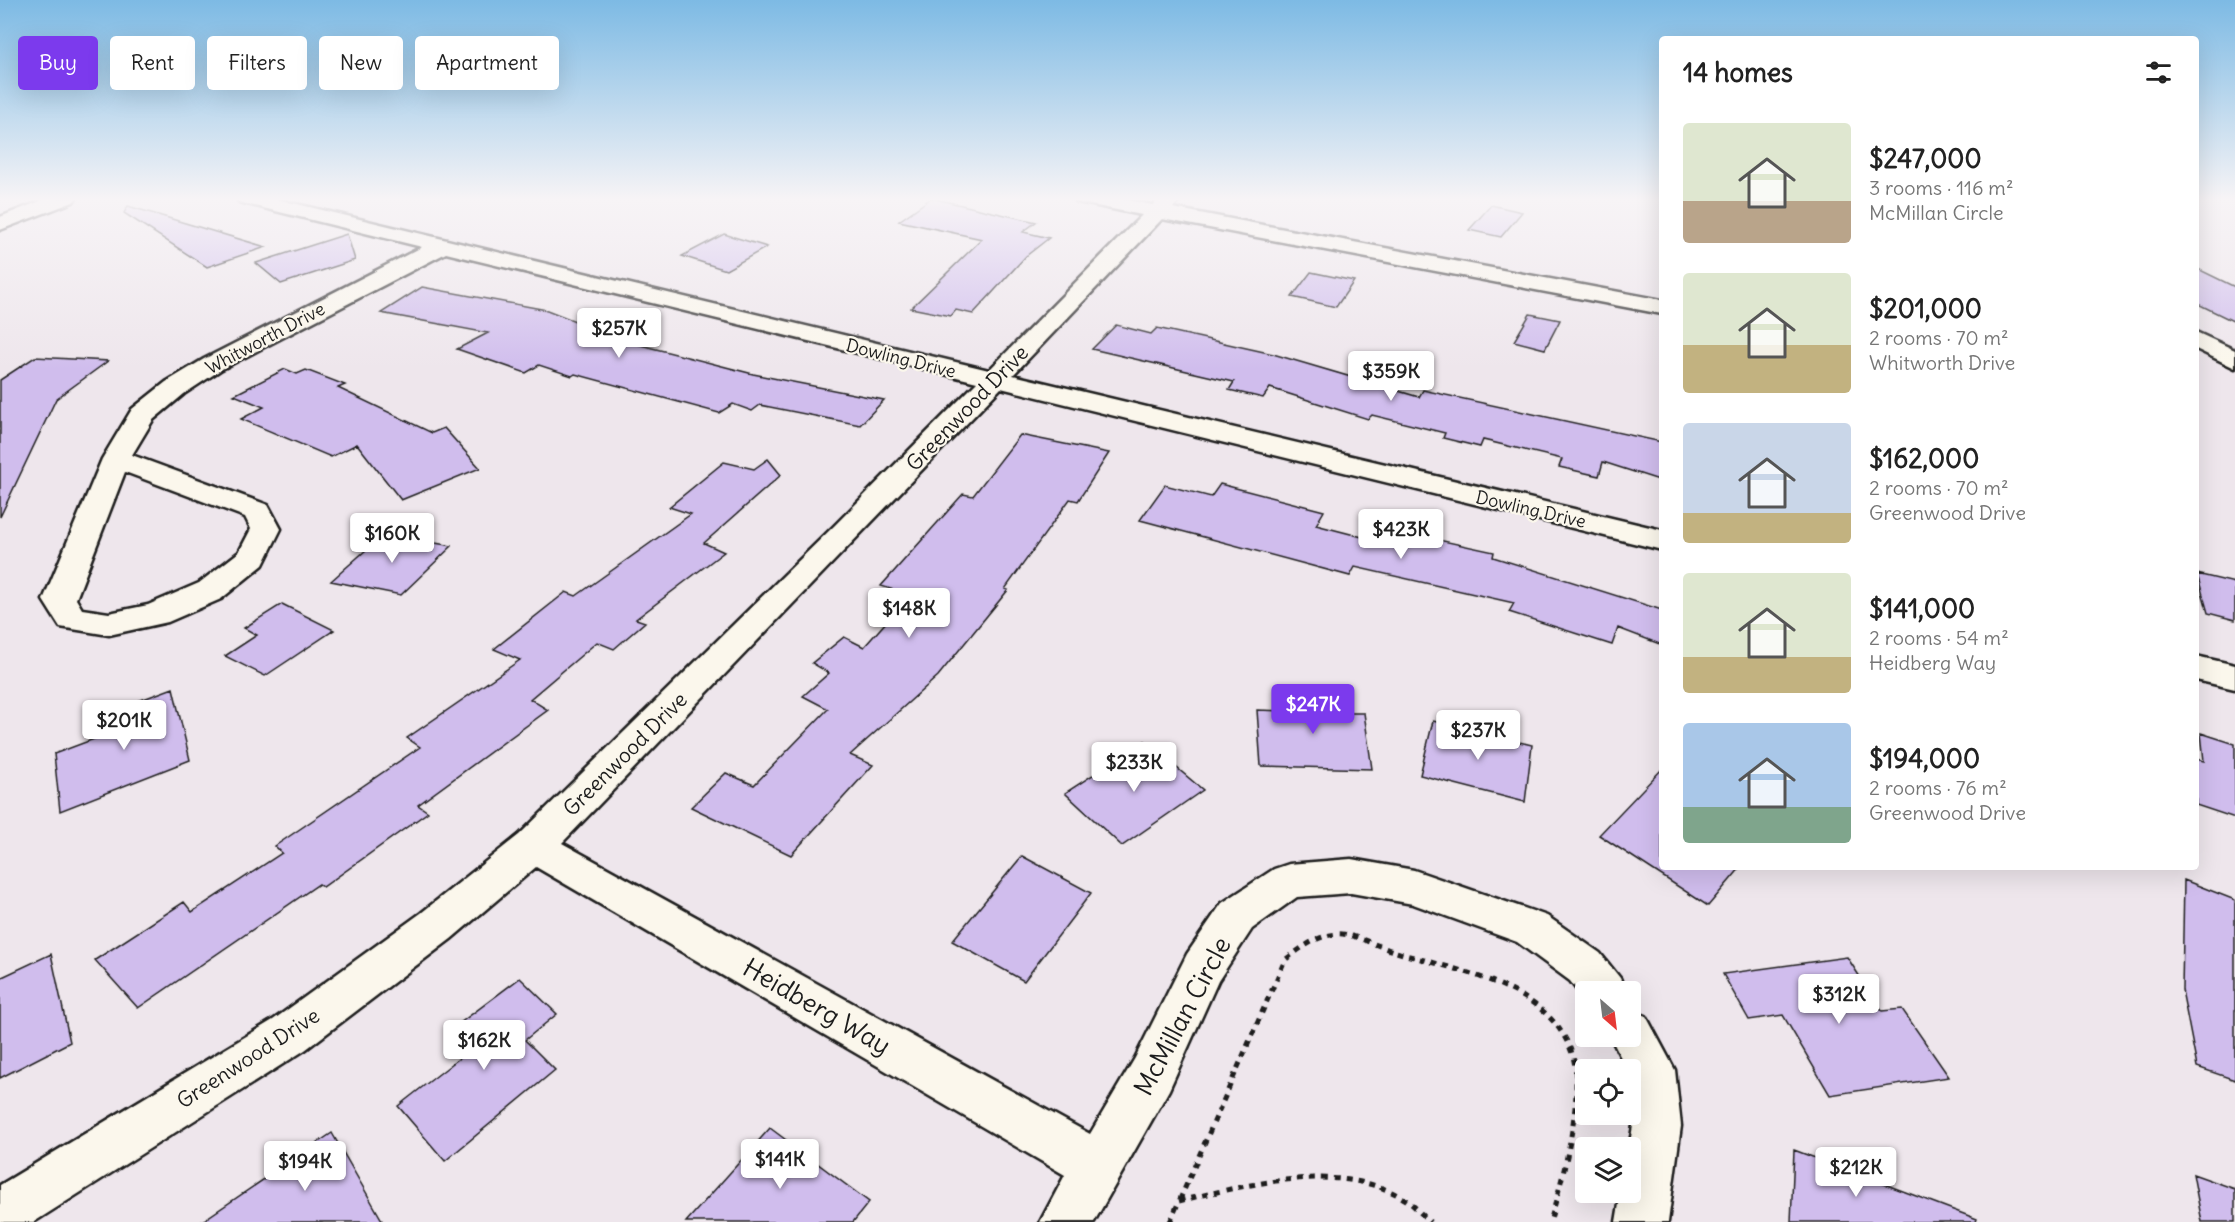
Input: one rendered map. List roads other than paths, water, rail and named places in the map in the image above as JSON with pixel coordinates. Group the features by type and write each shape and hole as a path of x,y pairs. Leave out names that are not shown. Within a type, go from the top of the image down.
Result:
{"street":[{"name":"Whitworth Drive","path":"116,459 257,511 266,529 252,558 210,591 156,614 109,624 72,619 59,600 116,459 142,415 175,388 213,364 424,255"},
{"name":"Dowling Drive","path":"473,255 1659,539"},
{"name":"Greenwood Drive","path":"0,1213 46,1187 289,1035 436,926 533,846 1115,255"},
{"path":"1408,255 1659,306"},
{"path":"2199,341 2235,360"},
{"path":"2199,669 2235,678"},
{"name":"Heidberg Way","path":"533,846 1100,1167"},
{"name":"McMillan Circle","path":"1066,1222 1152,1074 1202,968 1237,916 1289,881 1351,876 1414,886 1532,929 1585,968 1595,981"},
{"path":"1639,1047 1652,1070 1657,1126 1641,1222"}]}
